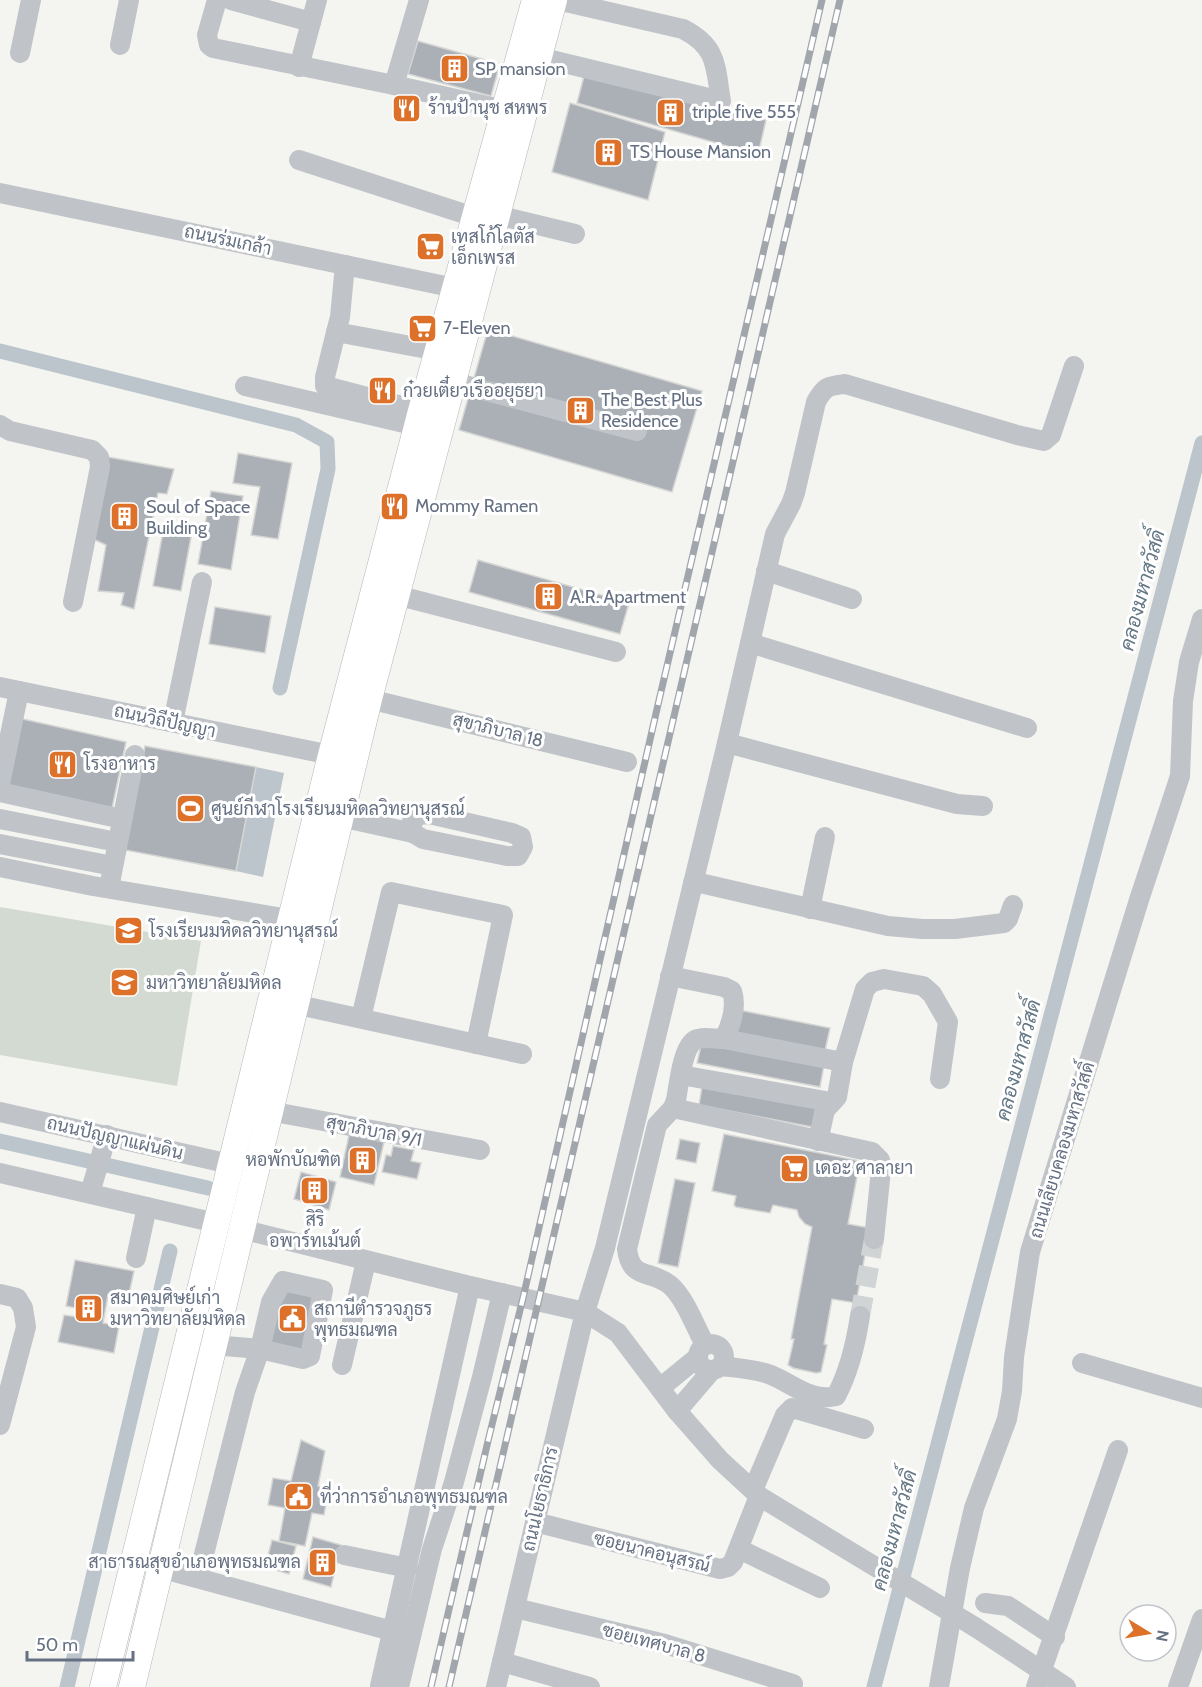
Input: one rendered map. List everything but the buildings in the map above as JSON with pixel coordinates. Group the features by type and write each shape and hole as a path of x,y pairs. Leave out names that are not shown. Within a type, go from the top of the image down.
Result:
{"main road":[{"path":"132,1687 369,699 453,382 486,216 514,112 535,0"},
{"path":"514,112 539,57 556,0"},
{"path":"103,1687 289,919 331,755 455,288 486,216"},
{"path":"216,1223 241,1229"},
{"path":"133,1562 160,1568"}],"street":[{"path":"20,53 31,0"},
{"path":"120,45 129,0"},
{"path":"217,0 207,35 209,45 213,48 514,112"},
{"path":"231,0 311,22"},
{"path":"299,67 317,0"},
{"path":"394,85 419,0"},
{"path":"539,57 721,101 714,58 706,45 695,36 682,29 556,0"},
{"path":"299,160 486,216 575,234"},
{"name":"ถนนร่มเกล้า","path":"0,194 455,288"},
{"path":"345,264 340,317 325,377 325,386 419,419"},
{"path":"336,332 438,351"},
{"name":"ถนนโยธาธิการ","path":"496,1687 585,1312 605,1248 775,534 795,493 816,402 822,391 829,386 845,384 1044,441 1051,435 1074,366"},
{"path":"453,382 637,430"},
{"path":"245,386 419,419"},
{"path":"0,425 10,431 92,450 99,457 98,483 73,602"},
{"path":"766,572 852,598"},
{"path":"173,722 202,582"},
{"path":"396,595 616,652"},
{"name":"ถนนเลียบคลองมหาสวัสดิ์","path":"939,1687 960,1568 974,1508 1007,1419 1030,1252 1139,900 1180,776 1183,701 1189,662 1202,619"},
{"path":"750,643 1027,728"},
{"path":"10,689 0,782 122,819"},
{"name":"ถนนวิถีปัญญา","path":"10,689 331,755"},
{"name":"สุขาภิบาล 18","path":"369,699 627,762"},
{"path":"727,743 957,804 982,806"},
{"path":"109,888 135,755"},
{"path":"342,810 413,827"},
{"path":"0,819 117,842"},
{"path":"810,909 825,837"},
{"path":"0,844 113,866"},
{"path":"0,867 289,919"},
{"path":"693,883 888,926 921,929 955,929 1004,923 1013,905"},
{"path":"361,1018 391,892 503,915 476,1044"},
{"path":"670,976 723,987 732,992 735,1001 729,1030 724,1039"},
{"path":"818,1141 825,1110 837,1097 843,1062 865,989 872,982 884,979 923,986 932,994 948,1022 940,1079"},
{"path":"294,1004 522,1054"},
{"path":"709,1359 682,1298 669,1284 656,1277 638,1272 628,1262 627,1249 657,1125 676,1100 687,1048 694,1041 702,1038 724,1039 843,1062"},
{"path":"681,1075 831,1102"},
{"path":"672,1108 872,1152 880,1160 881,1170 874,1239"},
{"name":"สุขาภิบาล 9/1","path":"269,1111 480,1150"},
{"name":"ถนนปัญญาแผ่นดิน","path":"0,1112 230,1164"},
{"path":"90,1193 106,1135"},
{"path":"0,1173 216,1223"},
{"path":"136,1258 147,1207"},
{"path":"241,1229 585,1312 618,1333 677,1411 720,1460 756,1493 975,1627 1039,1679 1066,1687"},
{"path":"342,1365 366,1261"},
{"path":"399,1687 408,1568 470,1286"},
{"path":"380,1686 402,1634 454,1482 502,1293"},
{"path":"0,1294 17,1298 23,1308 26,1327 0,1425"},
{"path":"660,1388 709,1359 770,1374 811,1395 827,1398 836,1396 842,1385 857,1335 860,1316"},
{"path":"198,1578 245,1392 260,1348 213,1345"},
{"path":"677,1411 709,1359"},
{"path":"1082,1363 1202,1398"},
{"name":"ซอยนาคอนุสรณ์","path":"535,1522 720,1569 728,1567 739,1549 784,1415 792,1408 864,1429"},
{"path":"439,1424 468,1429"},
{"path":"1039,1679 1118,1450"},
{"path":"739,1549 820,1588"},
{"path":"344,1555 408,1568"},
{"path":"160,1568 402,1634"},
{"path":"985,1603 1008,1606 1055,1636"},
{"name":"ซอยเทศบาล 8","path":"515,1608 665,1644 793,1684"},
{"path":"1178,1687 1202,1622"},
{"path":"502,1662 590,1687"}],"shaded area":[{"path":"256,767 284,773 263,877 236,871"},
{"path":"0,907 201,941 177,1086 0,1055"}],"waterway":[{"path":"0,351 296,425 327,442 328,469 280,688"},
{"name":"คลองมหาสวัสดิ์","path":"874,1687 1202,443"},
{"path":"0,1141 208,1188"},
{"path":"67,1687 170,1251"}],"tunnel":[{"path":"860,1316 874,1239"}],"railway":[{"path":"431,1687 822,0"},
{"path":"449,1687 840,0"}],"place":[{"name":"SP mansion","path":"454,69"},
{"name":"ร้านป้านุช สหพร","path":"407,108"},
{"name":"triple five 555","path":"671,112"},
{"name":"TS House Mansion","path":"609,152"},
{"name":"เทสโก้โลตัส เอ็กเพรส","path":"430,247"},
{"name":"7-Eleven","path":"422,328"},
{"name":"ก๋วยเตี๋ยวเรืออยุธยา","path":"382,391"},
{"name":"The Best Plus Residence","path":"580,410"},
{"name":"Mommy Ramen","path":"394,506"},
{"name":"Soul of Space Building","path":"125,517"},
{"name":"A.R. Apartment","path":"549,597"},
{"name":"โรงอาหาร","path":"63,764"},
{"name":"ศูนย์กีฬาโรงเรียนมหิดลวิทยานุสรณ์","path":"190,809"},
{"name":"โรงเรียนมหิดลวิทยานุสรณ์","path":"128,931"},
{"name":"มหาวิทยาลัยมหิดล","path":"125,983"},
{"name":"หอพักบัณฑิต","path":"362,1160"},
{"name":"เดอะ ศาลายา","path":"794,1168"},
{"name":"สิริ อพาร์ทเม้นต์","path":"315,1191"},
{"name":"สมาคมศิษย์เก่า มหาวิทยาลัยมหิดล","path":"89,1308"},
{"name":"สถานีตำรวจภูธร พุทธมณฑล","path":"293,1319"},
{"name":"ที่ว่าการอำเภอพุทธมณฑล","path":"299,1497"},
{"name":"สาธารณสุขอำเภอพุทธมณฑล","path":"322,1562"}]}
